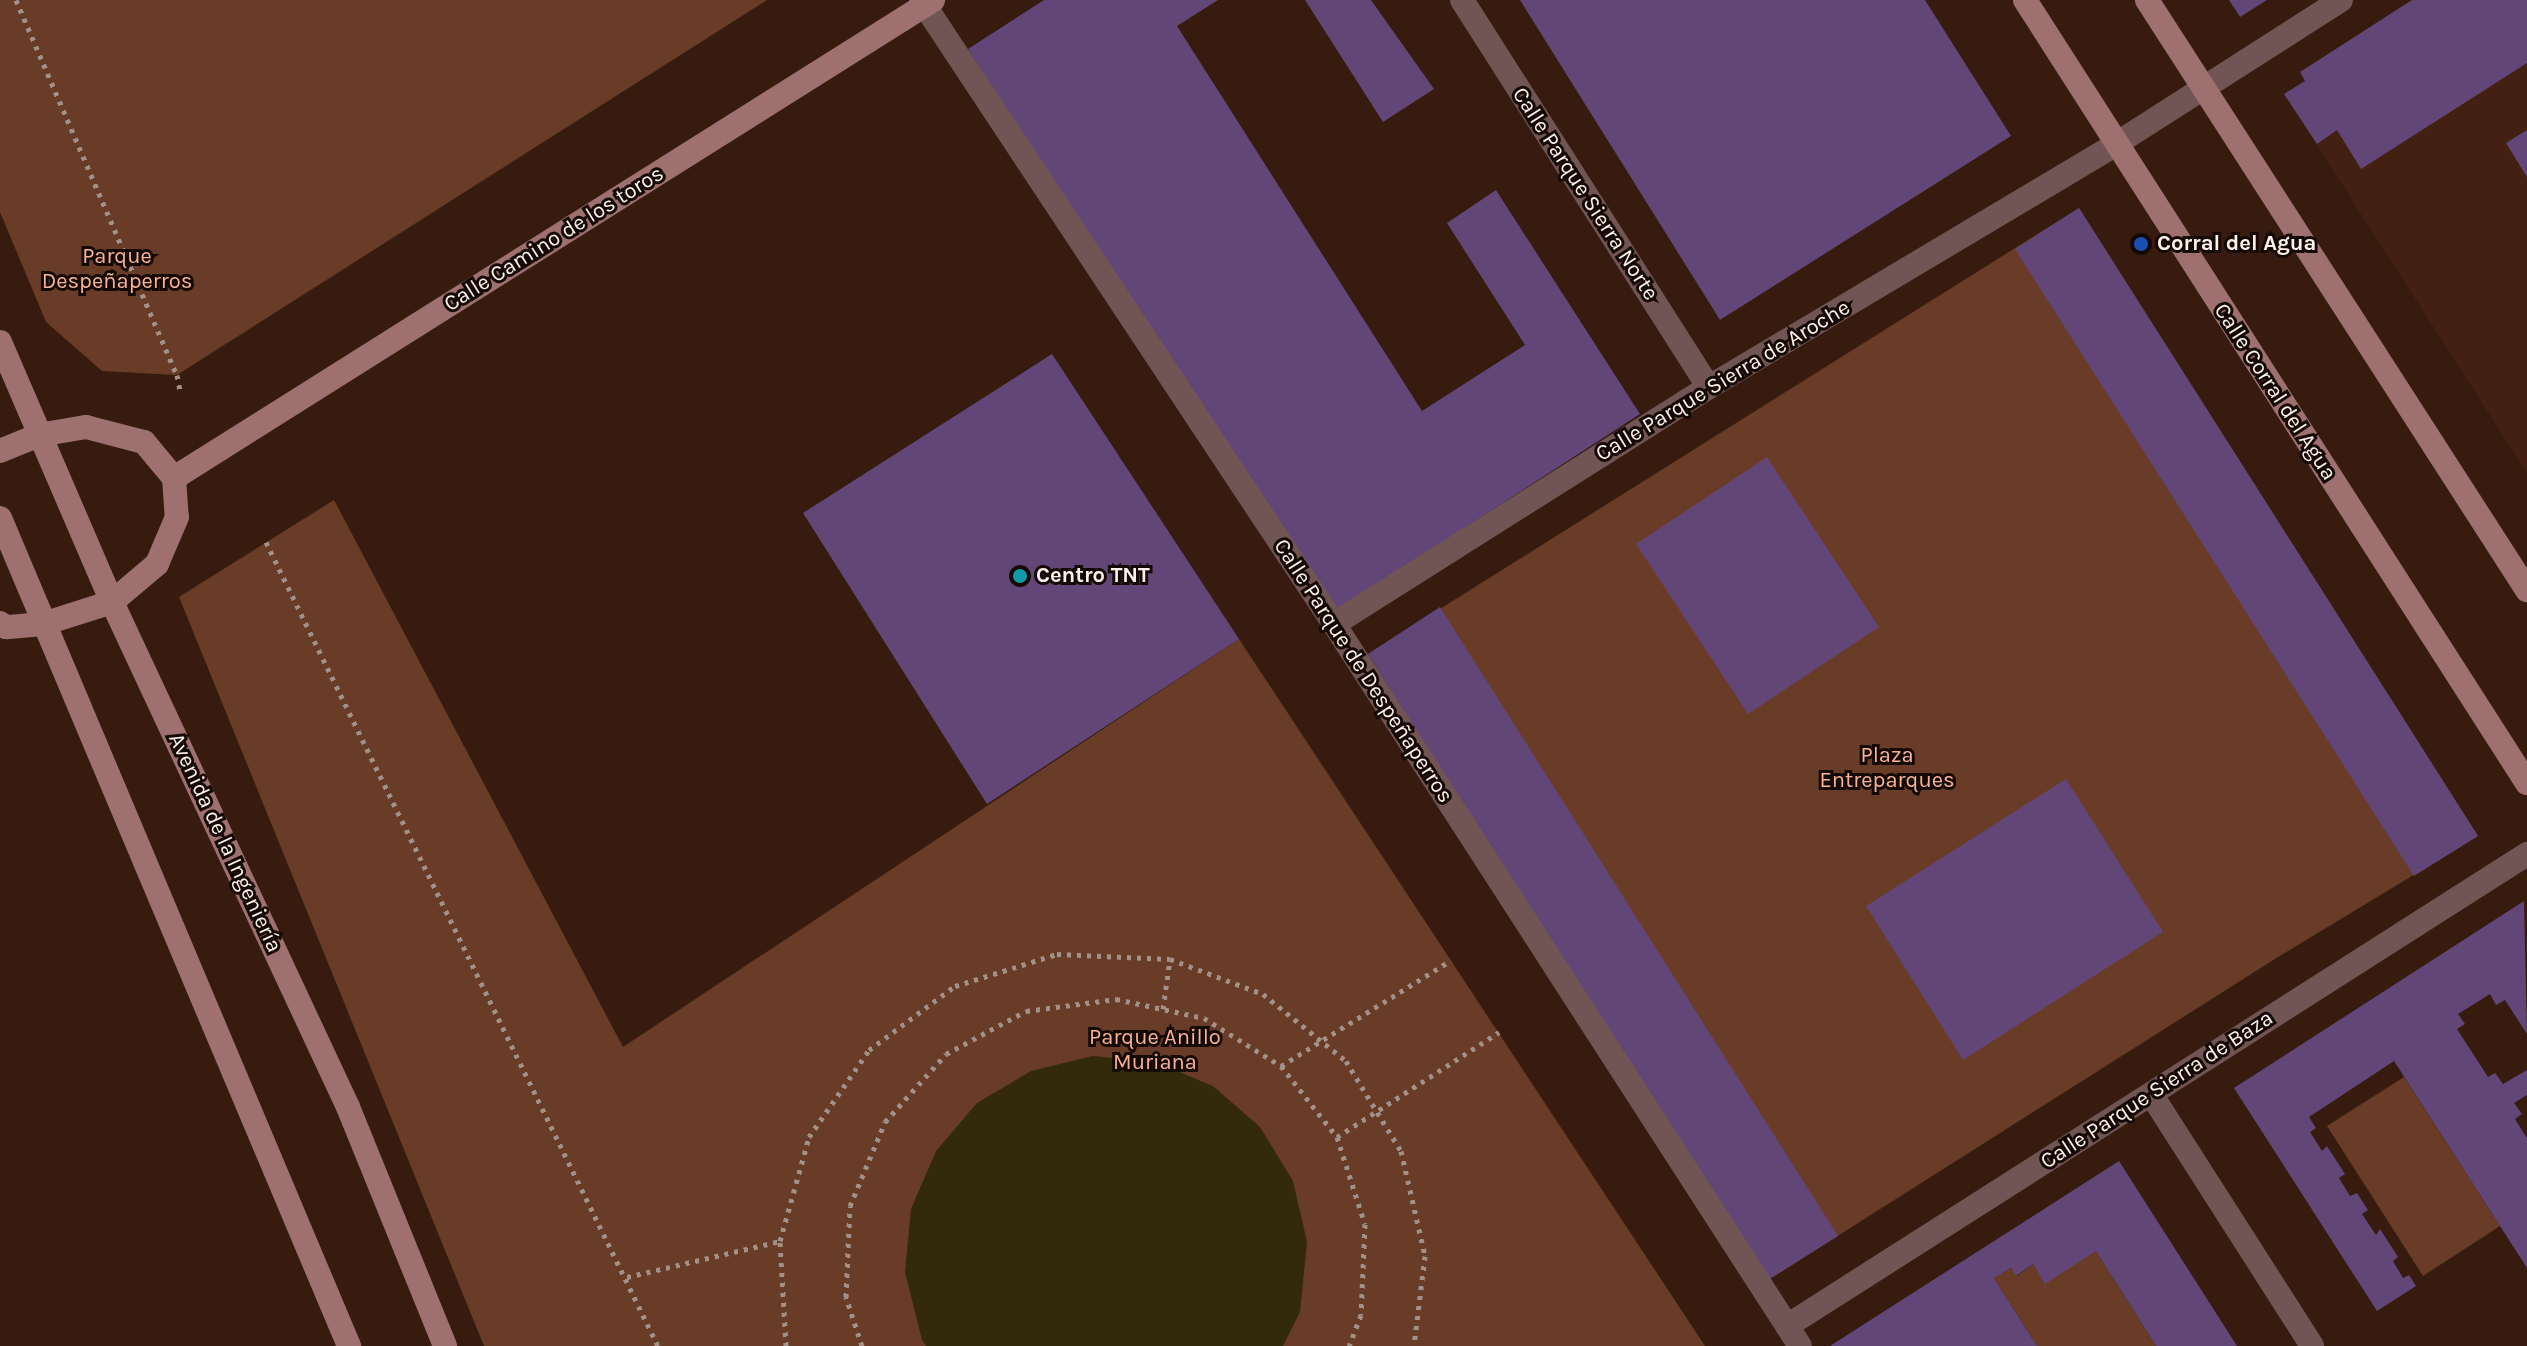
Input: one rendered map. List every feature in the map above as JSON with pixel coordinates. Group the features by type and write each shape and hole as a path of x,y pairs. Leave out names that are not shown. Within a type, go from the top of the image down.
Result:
{"street":[{"name":"Calle Parque Sierra Norte","path":"1462,0 1709,387"},
{"name":"Calle Corral del Agua","path":"2025,0 2527,783"},
{"path":"2147,0 2527,590"},
{"name":"Calle Parque Sierra de Aroche","path":"1334,624 1709,387 2116,144 2341,0"},
{"name":"Calle Camino de los toros","path":"174,478 926,2"},
{"name":"Calle Parque de Despeñaperros","path":"926,2 1334,624 1794,1336"},
{"name":"Avenida de la Ingeniería","path":"0,342 112,602 348,1107 445,1346"},
{"path":"0,451 39,435 86,427 144,442 174,478 177,517 157,564 112,602 43,624 6,627 0,623"},
{"path":"0,518 349,1346"},
{"name":"Calle Parque Sierra de Baza","path":"1794,1336 2151,1094 2527,854"},
{"path":"2151,1094 2312,1346"}],"path":[{"path":"16,0 177,375 180,391"},
{"path":"266,542 658,1346"},
{"path":"786,1346 780,1241 809,1137 869,1050 955,986 1057,954 1170,959 1263,994 1346,1061 1401,1151 1425,1256 1414,1346"},
{"path":"1163,1009 1170,959"},
{"path":"1281,1066 1451,960"},
{"path":"862,1346 846,1297 850,1206 885,1122 946,1054 1026,1011 1116,999 1204,1018 1281,1066 1337,1137 1365,1224 1361,1315 1349,1346"},
{"path":"1337,1137 1499,1032"},
{"path":"627,1277 780,1241"}],"shaded area":[{"path":"2412,0 2527,0 2527,473 2284,94 2305,81 2300,72"}],"green space":[{"name":"Parque Despeñaperros","path":"0,0 767,0 177,375 102,371 46,322 0,212"},
{"name":"Plaza Entreparques","path":"2079,208 2478,836 2278,957 1765,1282 1368,654"},
{"name":"Parque Anillo Muriana","path":"334,500 623,1047 1239,639 1705,1346 484,1346 179,597"},
{"path":"2404,1077 2500,1226 2423,1276 2327,1126"},
{"path":"2096,1251 2156,1346 2037,1346 1994,1278 2011,1268 2017,1276 2033,1264 2044,1281"}],"sand":[{"path":"1093,1056 1155,1062 1213,1086 1260,1127 1293,1181 1307,1242 1300,1312 1283,1346 926,1346 922,1340 905,1272 911,1209 936,1151 977,1103 1031,1071"}],"building":[{"path":"1044,0 1218,0 1177,26 1422,411 1525,345 1447,223 1496,190 1640,414 1333,613 968,49"},
{"path":"1305,0 1371,0 1434,89 1383,122"},
{"path":"1520,0 1925,0 2011,136 1720,320"},
{"path":"2229,0 2267,0 2240,17"},
{"path":"2412,0 2527,0 2527,63 2361,169 2337,130 2317,144 2284,94 2305,81 2300,72"},
{"path":"2527,130 2527,177 2506,143"},
{"path":"2079,208 2478,836 2414,876 2015,249"},
{"name":"Centro TNT","path":"1052,354 1239,639 987,804 803,513"},
{"path":"1767,457 1879,627 1748,714 1636,544"},
{"path":"1440,607 1838,1236 1765,1282 1368,654"},
{"path":"2066,779 2163,932 1963,1060 1866,906"},
{"path":"2524,901 2527,1034 2505,1000 2496,1005 2490,994 2458,1014 2465,1024 2457,1029 2488,1077 2495,1073 2503,1084 2527,1070 2527,1095 2514,1103 2522,1114 2515,1119 2527,1138 2527,1268 2394,1061 2309,1117 2316,1128 2310,1132 2322,1151 2327,1146 2345,1174 2339,1178 2350,1196 2357,1193 2368,1210 2362,1214 2376,1235 2380,1229 2398,1257 2393,1261 2403,1278 2409,1275 2416,1286 2377,1311 2234,1088"},
{"path":"2119,1161 2237,1346 2156,1346 2096,1251 2045,1284 2033,1264 2016,1276 2011,1268 1994,1278 2037,1346 1830,1346"}],"place":[{"name":"Corral del Agua","path":"2141,244"},
{"name":"Centro TNT","path":"1020,576"}]}
